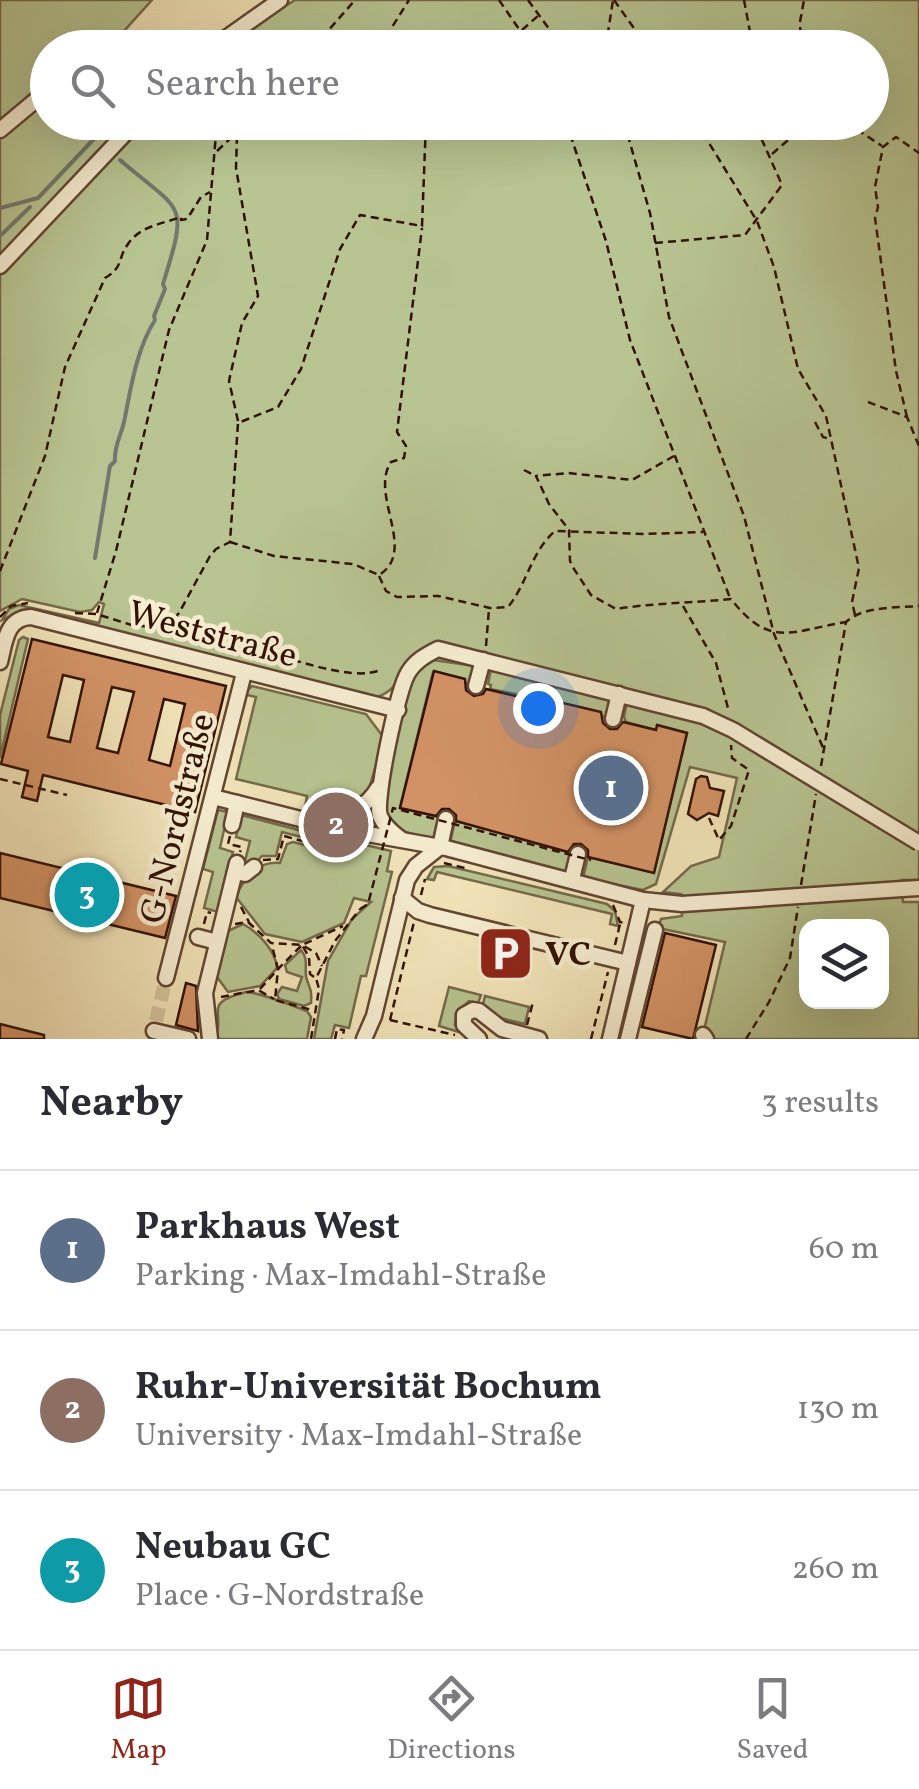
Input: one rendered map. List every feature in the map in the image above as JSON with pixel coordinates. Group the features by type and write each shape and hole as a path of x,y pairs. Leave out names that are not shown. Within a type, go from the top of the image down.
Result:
{"street":[{"path":"238,30 280,0"},
{"path":"0,130 30,105"},
{"path":"0,266 119,140"},
{"name":"Weststraße","path":"0,662 8,629 14,621 30,618 398,710"},
{"path":"325,832 372,798 406,674 419,660 438,649 704,716 919,843"},
{"path":"476,686 484,660"},
{"name":"G-Nordstraße","path":"166,978 244,673"},
{"path":"612,719 619,694"},
{"path":"378,787 379,814 389,830 401,839 440,855 572,879 580,885 625,892 643,900 682,904 919,888"},
{"path":"213,797 302,819 325,832 401,839"},
{"path":"231,830 237,803"},
{"path":"440,855 446,819"},
{"path":"364,1039 374,1016 407,880 418,865 440,855"},
{"path":"572,879 584,856"},
{"path":"237,863 245,874 254,867"},
{"path":"210,1039 216,930 232,898 237,863"},
{"path":"402,898 418,911 628,963"},
{"path":"628,1039 648,928 643,900"},
{"path":"610,1039 628,963 648,928"},
{"path":"472,1038 464,1025 464,1016 472,1010 479,1010 497,1034 532,1037"},
{"path":"154,1030 188,1039"}],"path":[{"path":"329,30 355,0"},
{"path":"390,30 408,0"},
{"path":"499,0 520,30"},
{"path":"528,0 551,30"},
{"path":"609,30 614,0"},
{"path":"614,0 635,30"},
{"path":"744,0 750,30"},
{"path":"800,30 804,0"},
{"path":"522,30 539,15"},
{"path":"919,153 896,137 883,147 875,187 875,218 896,371 919,446"},
{"path":"216,140 207,240 168,330 116,551 96,614 135,626 166,628 237,646 248,645 330,670 368,676 380,670"},
{"path":"215,153 226,140"},
{"path":"230,542 238,423 229,382 242,323 258,296 236,168 237,140"},
{"path":"379,575 385,572 396,552 388,512 386,471 392,462 404,458 406,446 397,432 422,226 425,140"},
{"path":"572,140 606,241 630,340 731,599 747,620 774,634 846,622 855,615 919,606"},
{"path":"629,140 670,317 744,516 774,634 824,750"},
{"path":"707,140 757,221 774,267 798,369 826,416 859,568 852,602 855,615"},
{"path":"655,242 745,235 782,184 764,140"},
{"path":"771,154 788,140"},
{"path":"873,140 883,147"},
{"path":"0,571 45,456 65,367 104,278 118,270 128,244 146,228 181,216 181,220 187,219 201,198 211,192"},
{"path":"238,423 278,407 302,369 340,249 360,215 422,226"},
{"path":"868,402 907,417"},
{"path":"814,422 823,437 832,439"},
{"path":"524,470 536,476 568,474 632,480 674,456"},
{"path":"536,476 549,504 569,530 570,561 591,595 616,609 636,603 667,606 731,599"},
{"path":"166,628 210,556 230,542 274,556 353,564 379,575 386,591 397,596 438,596 490,608 508,607 522,591 524,574 555,531 702,532"},
{"path":"484,660 490,608"},
{"path":"820,768 846,622"},
{"path":"0,779 67,794"},
{"path":"746,1039 790,958 817,786"},
{"path":"316,978 344,926 368,904 393,808 590,860 584,856"},
{"path":"231,830 228,844 242,847 237,863"},
{"path":"254,867 265,860 278,859 284,836 310,843 325,832"},
{"path":"440,855 467,868"},
{"path":"418,865 426,872 390,1020 472,1038"},
{"path":"592,1039 620,922 617,910 608,902"},
{"path":"244,913 271,943 278,969 276,1000"},
{"path":"206,914 216,930 250,923"},
{"path":"620,922 648,928"},
{"path":"258,990 302,945 344,926"},
{"path":"271,943 302,945 318,956 322,968"},
{"path":"302,945 319,989 311,1039"},
{"path":"213,995 258,990 276,1000 314,1010"},
{"path":"532,1037 533,1002"},
{"path":"335,1039 337,1029 344,1030 342,1039"}],"green space":[{"path":"0,0 152,0 125,30 30,30 30,140 889,140 889,30 248,30 295,0 919,0 919,880 902,880 903,902 919,902 919,1039 710,1039 704,1030 725,942 658,928 661,919 682,916 681,894 663,892 691,866 719,857 737,778 690,767 656,884 643,890 583,878 588,857 654,872 687,733 626,722 627,701 700,723 706,709 440,644 417,653 395,685 377,697 22,610 2,620 9,609 19,605 99,623 104,604 99,602 92,610 80,612 22,599 0,611"},
{"path":"23,637 28,639 0,758 0,715"},
{"path":"433,660 475,666 470,685 464,679 433,672 400,807 439,817 433,839 394,825 386,814 385,804 389,767 410,685 423,666"},
{"path":"491,669 611,698 606,717 569,705 535,843 572,853 566,874 450,843 455,821 520,836 553,701 490,689"},
{"path":"252,686 366,714 384,738 368,792 346,807 324,810 305,807 307,796 236,779 256,697 243,694"},
{"path":"218,810 228,812 220,848 233,852 218,912 204,908 213,872 203,869"},
{"path":"241,815 310,833 309,839 282,832 276,856 262,856 252,867 244,865 250,841 236,837"},
{"path":"336,838 391,851 387,871 392,872 349,1028 335,1025 331,1039 314,1039 328,961 352,919 371,902 354,898 344,923 302,942 265,934 236,897 253,872 280,863 287,844 317,848"},
{"path":"448,866 607,904 615,911 618,926 610,924 612,914 437,872 434,880 427,879 434,867"},
{"path":"243,924 265,943 277,968 260,986 228,992 217,977 228,931"},
{"path":"301,950 311,995 311,1003 304,1006 279,999 277,994 282,987 297,991 302,977 287,972 285,965"},
{"path":"449,987 481,995 478,1003 469,1001 456,1013 455,1025 462,1033 439,1026"},
{"path":"246,992 307,1011 311,1017 307,1039 216,1039 220,1004"},
{"path":"485,996 529,1007 525,1024 500,1018 483,1004"}],"building":[{"path":"32,639 226,686 195,812 43,775 37,801 22,797 28,771 1,764","holes":["63,675 84,680 70,742 48,737","112,687 134,692 118,753 97,748","164,699 185,704 170,766 149,760"]},
{"path":"434,671 465,679 466,690 474,696 486,689 520,697 521,693 601,712 603,723 610,729 617,729 623,722 687,733 654,873 588,857 588,850 581,844 574,844 568,852 456,821 456,815 449,809 442,809 436,816 400,808"},
{"path":"707,777 710,788 724,791 718,816 709,813 697,820 688,814 696,779"},
{"path":"0,853 176,896 165,938 0,898"},
{"path":"665,933 716,945 693,1039 642,1027"},
{"path":"186,983 196,986 198,1031 176,1025"},
{"path":"0,1024 44,1035 44,1039 0,1039"}],"waterway":[{"path":"0,208 38,198 93,140"},
{"path":"95,558 110,466 115,461 139,356 165,289 177,222 168,201 120,160"},
{"path":"0,236 30,207"}],"tunnel":[{"path":"156,1021 166,978"}],"place":[{"name":"Parkhaus West","path":"611,788"},
{"name":"Ruhr-Universität Bochum","path":"336,825"},
{"name":"Neubau GC","path":"87,895"},
{"name":"VC","path":"506,953"}]}
